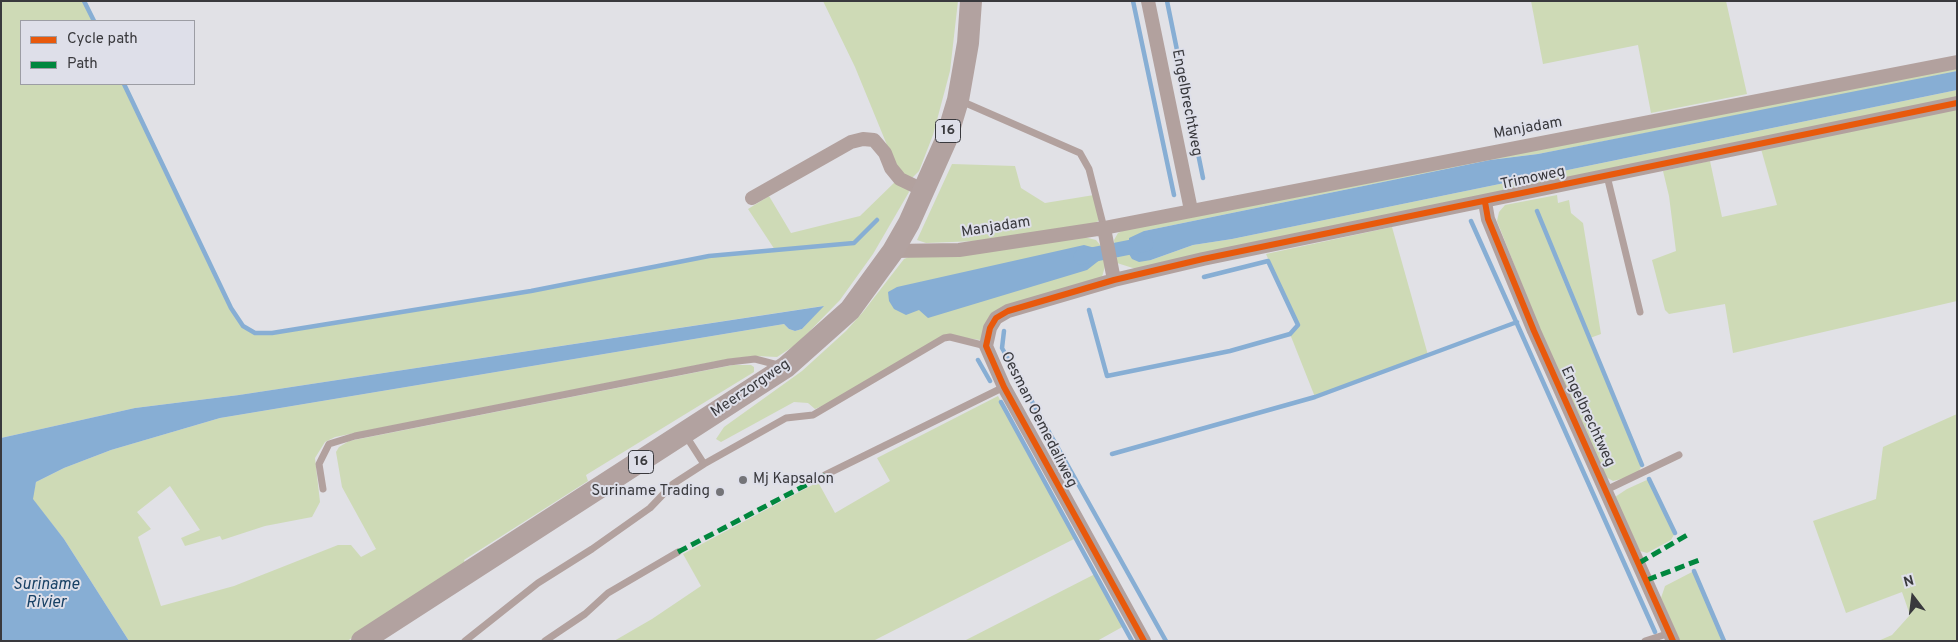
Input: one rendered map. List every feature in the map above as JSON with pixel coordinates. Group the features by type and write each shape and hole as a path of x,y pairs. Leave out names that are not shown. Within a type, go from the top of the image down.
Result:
{"main road":[{"name":"Meerzorgweg","path":"362,641 786,367 850,310 893,251 909,223 946,140 958,100 968,43 971,1"}],"street":[{"name":"Engelbrechtweg","path":"1148,1 1191,210"},
{"name":"Manjadam","path":"893,251 959,250 1105,232 1191,210 1957,62"},
{"name":"Trimoweg","path":"1114,276 1485,202 1957,103"},
{"path":"752,198 851,142 863,139 874,140 885,153 891,168 900,179 923,190"},
{"name":"Engelbrechtweg","path":"1485,202 1488,219 1534,330 1672,637"},
{"path":"1105,232 1114,276"},
{"name":"Oesman Oemedaliweg","path":"1114,276 1008,311 996,318 990,328 986,346 1004,387 1144,641"}],"lane":[{"path":"958,100 1080,153 1089,169 1105,232"},
{"path":"1607,176 1640,312"},
{"path":"465,641 538,583 592,549 643,513 673,484 704,464 786,418 813,415 944,338 950,337 986,346"},
{"path":"324,489 319,464 329,444 355,436 729,362 755,359 786,367"},
{"path":"825,475 1004,387"},
{"path":"685,434 704,464"},
{"path":"1606,490 1680,455"},
{"path":"545,641 585,614 608,594 678,552"},
{"path":"1645,641 1672,637"}],"green space":[{"path":"1,1 84,1 94,20 20,20 20,85 124,85 231,308 243,326 255,333 272,333 531,291 709,256 775,250 748,209 769,196 791,233 860,216 897,180 908,188 909,192 873,254 840,300 797,344 777,357 756,356 728,359 335,437 325,442 315,458 320,502 312,517 265,526 222,540 220,536 185,546 181,538 200,530 170,486 137,512 151,529 138,537 161,606 234,586 338,545 351,545 361,557 376,549 342,487 336,452 339,447 349,441 733,365 751,365 754,367 754,372 586,475 588,481 464,560 466,567 347,641 129,641 64,539 32,499 36,482 64,468 111,450 220,418 784,324 789,329 795,331 802,329 823,306 239,395 135,408 1,438"},
{"path":"823,1 958,1 950,71 933,135 919,171 912,178 908,178 896,167 855,67"},
{"path":"1531,1 1726,1 1747,94 1651,113 1638,45 1543,64"},
{"path":"1957,65 1957,71 1882,87 1538,154 1490,160 1144,231 1151,260 1193,245 1232,239 1957,90 1957,99 1136,269 1117,263 1114,240 1118,233 1126,229"},
{"path":"1957,108 1957,301 1733,353 1725,304 1669,314 1665,310 1652,260 1676,251 1669,196 1663,171 1710,161 1722,217 1777,205 1761,149"},
{"path":"952,164 1015,166 1021,188 1045,203 1094,195 1101,219 1092,225 977,241 926,243 917,240"},
{"path":"1557,195 1558,203 1569,200 1571,213 1583,223 1601,334 1590,338 1642,465 1638,473 1613,481 1606,477 1543,338 1497,221 1499,212 1505,205"},
{"path":"1392,227 1428,355 1315,397 1290,334 1298,325 1266,254"},
{"path":"1084,237 1096,240 1101,246 1105,266 1101,281 1020,303 980,340 945,335 827,404 815,409 808,403 794,402 721,442 716,439 724,427 802,371 846,331 904,259"},
{"path":"998,396 1076,538 873,641 614,641 652,619 701,586 683,554 818,482 835,513 890,481 877,458"},
{"path":"1957,414 1957,641 1878,641 1892,635 1910,615 1902,592 1846,613 1813,521 1876,499 1883,447"},
{"path":"1649,479 1675,533 1671,540 1647,553 1640,551 1615,497"},
{"path":"1694,571 1724,641 1680,641 1661,598 1665,586"},
{"path":"1095,574 1124,626 1097,641 964,641"}],"water":[{"path":"1957,71 1957,90 1232,239 1193,245 1151,260 1139,262 1132,259 1129,254 1129,238 1144,231 1490,160 1538,154"},
{"path":"1084,245 1099,249 1101,259 1087,270 928,318 919,310 906,315 894,309 889,301 888,292 897,287"},
{"name":"Suriname Rivier","path":"824,306 802,329 795,331 789,329 784,324 220,418 111,450 64,468 36,482 33,499 64,539 129,641 1,641 1,438 135,408 239,395"}],"waterway":[{"path":"84,1 94,20"},
{"path":"1133,1 1174,195"},
{"path":"1167,1 1203,178"},
{"path":"124,85 231,308 243,326 255,333 272,333 531,291 709,256 854,243 877,220"},
{"path":"1537,211 1642,465"},
{"path":"1471,221 1655,632"},
{"path":"1081,257 1146,244"},
{"path":"1089,310 1107,376 1230,351 1290,334 1298,325 1268,261 1204,277"},
{"path":"1112,454 1315,397 1517,322"},
{"path":"1004,331 1002,348 1166,641"},
{"path":"978,360 990,381"},
{"path":"1001,402 1132,641"},
{"path":"1649,479 1675,533"},
{"path":"1694,571 1724,641"}],"marked path":[{"path":"678,552 825,475"},
{"path":"1639,563 1687,535"},
{"path":"1647,580 1702,559"}],"cycle path":[{"path":"1144,641 1004,387 986,346 990,328 996,318 1008,311 1114,280 1203,259 1957,103"},
{"path":"1485,202 1488,219 1534,331 1673,641"}],"place":[{"name":"Mj Kapsalon","path":"743,480"},
{"name":"Suriname Trading","path":"720,492"}]}
